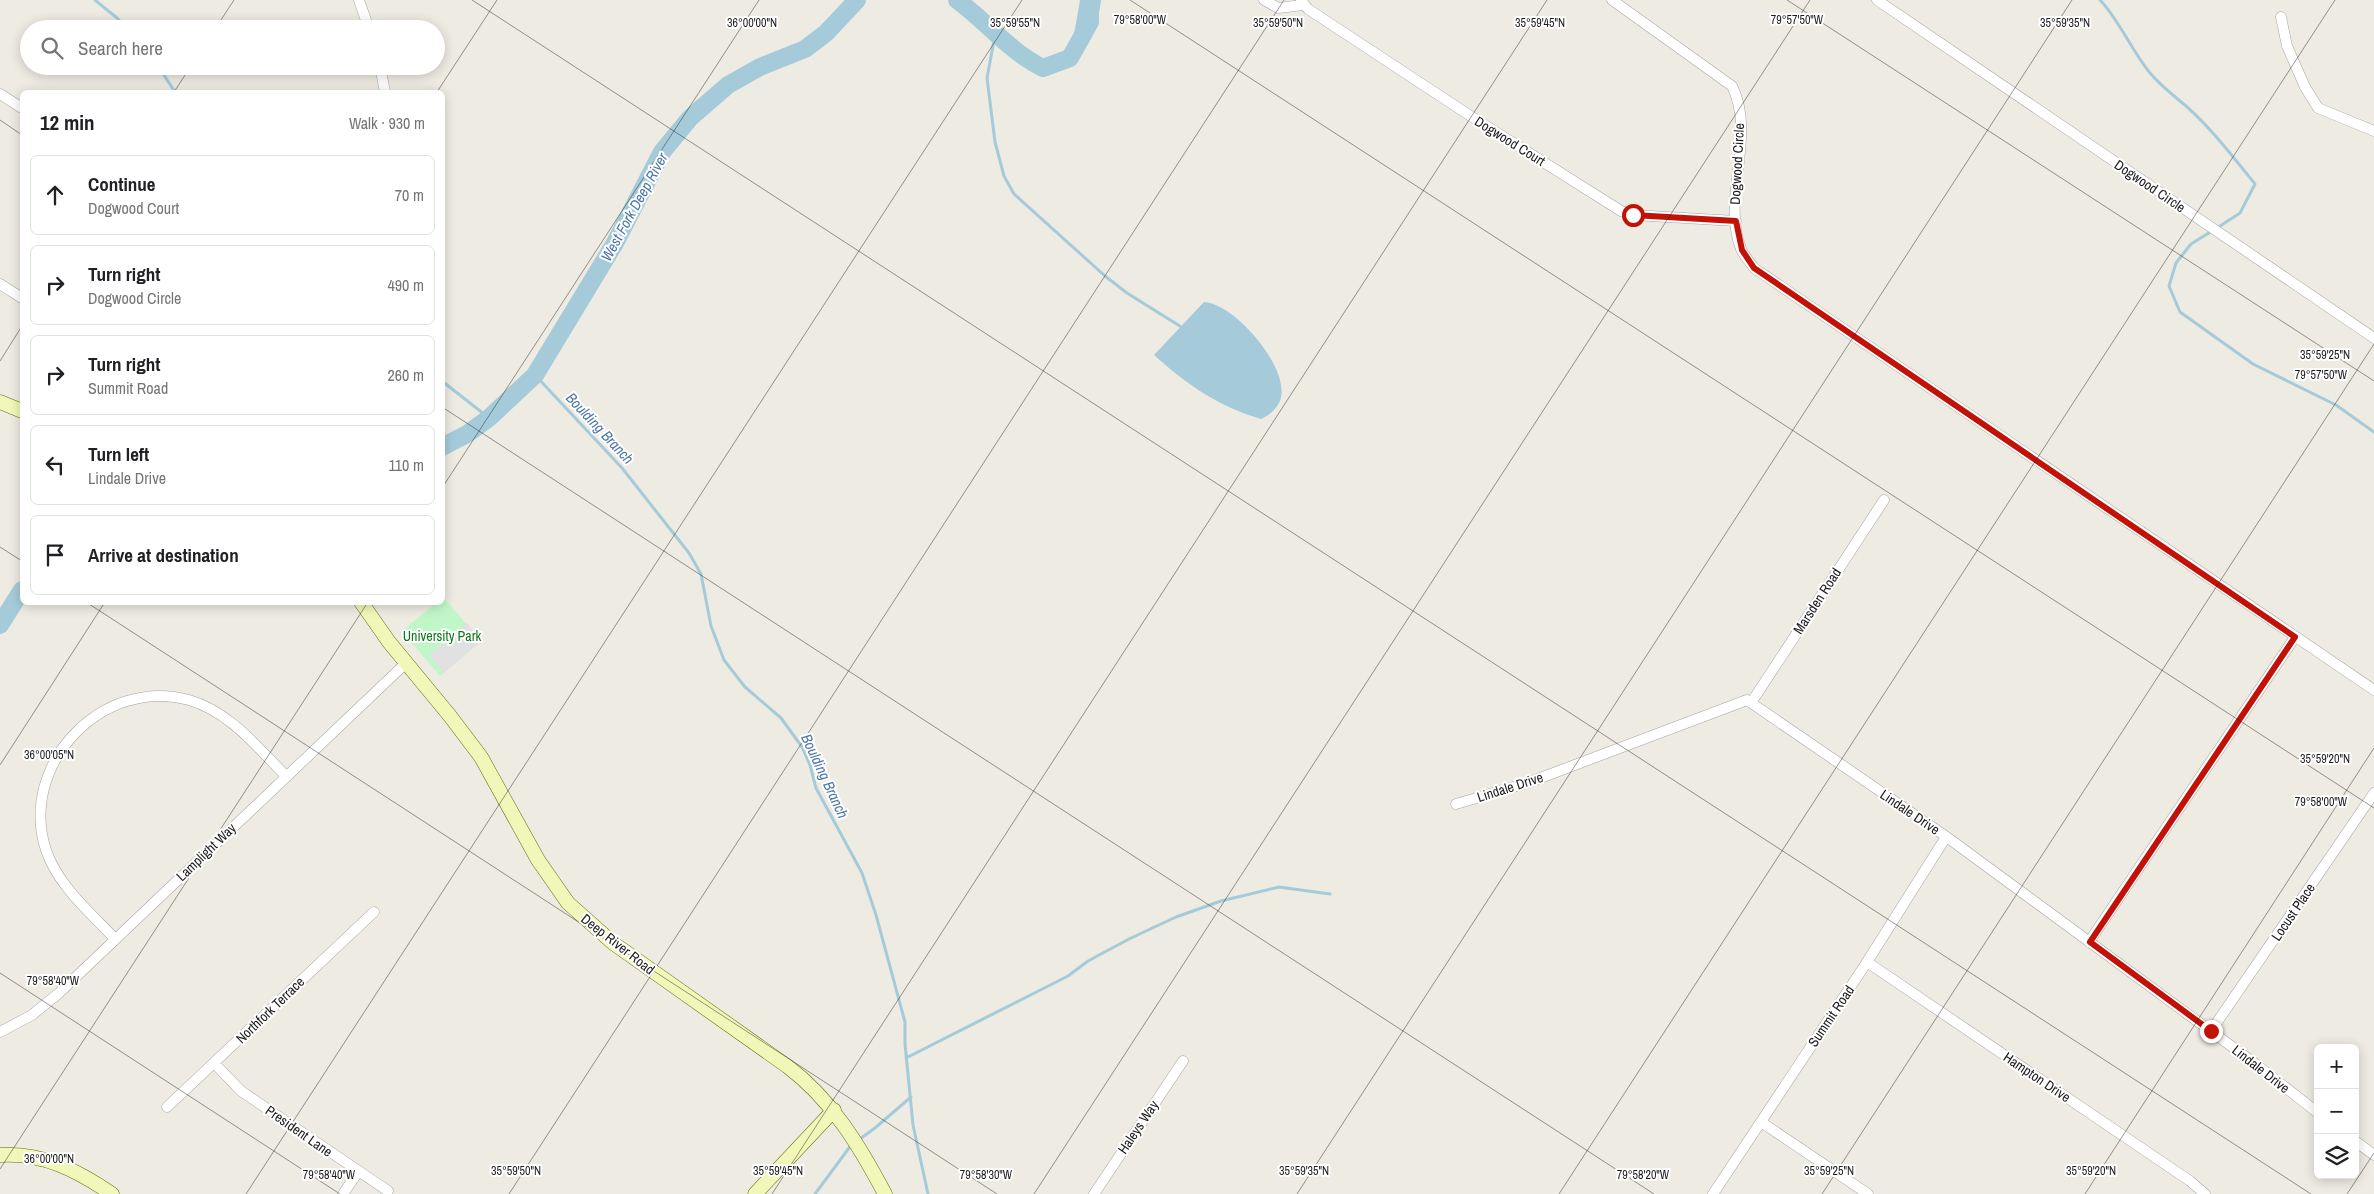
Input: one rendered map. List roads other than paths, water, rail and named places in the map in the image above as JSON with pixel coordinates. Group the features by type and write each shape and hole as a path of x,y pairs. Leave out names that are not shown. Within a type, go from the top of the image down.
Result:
{"street":[{"path":"359,0 366,20"},
{"name":"Dogwood Court","path":"1264,0 1278,8 1302,3 1469,115 1621,210 1633,215 1736,221"},
{"name":"Dogwood Circle","path":"1612,0 1732,86 1738,98 1740,121 1734,207 1742,250 1754,268 2374,690"},
{"name":"Dogwood Circle","path":"1877,0 2374,338"},
{"path":"2281,17 2287,46 2305,87 2318,108 2374,131"},
{"path":"381,75 384,90"},
{"path":"0,94 20,107"},
{"path":"0,284 20,297"},
{"path":"0,402 20,410"},
{"name":"Marsden Road","path":"1751,703 1884,500"},
{"name":"Deep River Road","path":"363,605 406,663 481,757 548,875 579,914 613,943 802,1078 834,1110 860,1148 885,1194"},
{"path":"2090,942 2295,637"},
{"name":"Lamplight Way","path":"0,1032 16,1025 46,1004 406,663"},
{"path":"116,939 63,883 46,849 40,813 43,791 50,769 71,735 88,720 121,703 136,698 169,696 206,706 239,727 286,776"},
{"name":"Lindale Drive","path":"1456,804 1527,783 1747,700 1946,836 2211,1031 2314,1110"},
{"name":"Locust Place","path":"2211,1031 2374,792"},
{"name":"Summit Road","path":"1713,1194 1867,962 1946,836"},
{"name":"Northfork Terrace","path":"167,1107 215,1064 374,912"},
{"name":"Hampton Drive","path":"1867,962 2190,1181 2206,1194"},
{"name":"Haleys Way","path":"1094,1194 1182,1061"},
{"name":"President Lane","path":"215,1064 242,1091 388,1191"},
{"path":"755,1194 834,1110"},
{"path":"1761,1122 1868,1194"},
{"path":"2359,1144 2374,1155"},
{"path":"0,1155 30,1156 60,1164 85,1176 112,1194"},
{"path":"343,1194 358,1172"}],"water":[{"path":"1080,0 1101,0 1096,26 1089,43 1077,55 1070,58"},
{"path":"1204,302 1216,305 1230,313 1258,340 1269,356 1277,372 1281,388 1280,401 1267,416 1261,419 1217,401 1178,376 1154,355"}],"waterway":[{"path":"95,0 119,20"},
{"name":"West Fork Deep River","path":"445,445 467,434 489,418 535,375 615,243 662,152 690,118 728,85 760,67 805,49 826,33 857,0"},
{"name":"West Fork Deep River","path":"957,0 1019,53 1043,68 1070,58 1090,22 1090,0"},
{"path":"2100,0 2114,17 2150,73 2205,124 2255,184 2240,213 2217,228"},
{"path":"995,35 987,78 995,142 1004,176 1014,194 1105,276 1127,293 1183,328"},
{"path":"164,75 174,90"},
{"path":"2212,231 2191,244 2176,263 2169,286 2180,312 2253,364 2336,405 2374,432"},
{"name":"Boulding Branch","path":"535,375 622,468 689,553 701,574 711,626 724,660 745,687 781,718 802,747 810,765 816,788 862,873 876,915 905,1022 905,1044 913,1125 928,1194"},
{"path":"445,383 489,418"},
{"name":"West Fork Deep River","path":"0,625 20,593"},
{"path":"906,1058 1068,976 1088,961 1176,917 1221,901 1279,887 1330,894"},
{"name":"Boulding Branch","path":"857,1141 911,1097"},
{"name":"Boulding Branch","path":"815,1194 852,1144"}],"park label":[{"name":"University Park","path":"442,636"}]}
